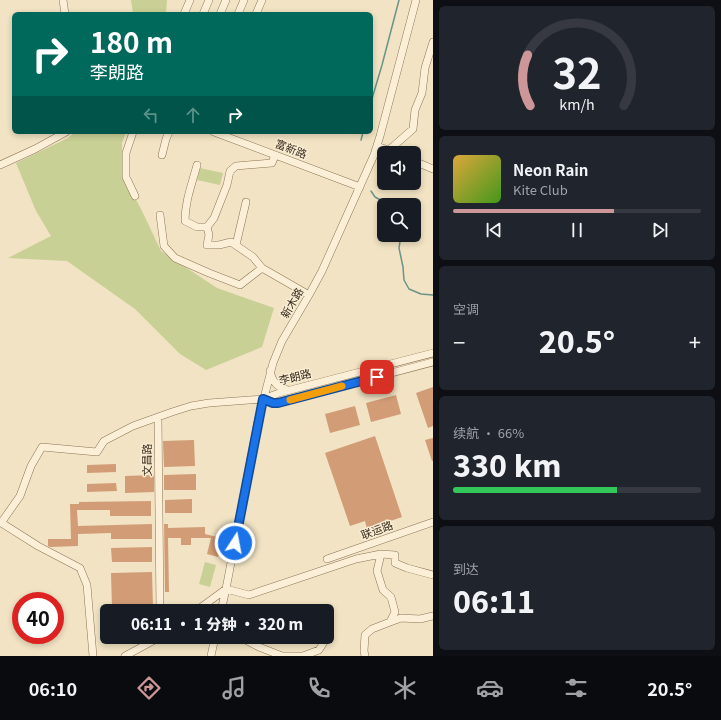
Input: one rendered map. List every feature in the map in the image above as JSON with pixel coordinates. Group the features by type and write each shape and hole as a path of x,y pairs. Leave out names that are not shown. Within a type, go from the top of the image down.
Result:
{"street":[{"path":"63,0 65,12"},
{"path":"185,12 190,0"},
{"path":"204,12 209,0"},
{"path":"221,12 226,0"},
{"path":"239,12 244,0"},
{"path":"257,12 262,0"},
{"name":"新木路","path":"223,604 263,399 270,371 282,341 322,271 369,167 377,146 416,0"},
{"path":"397,146 413,129 415,110 422,93 424,68 433,42"},
{"path":"0,165 35,149 62,134"},
{"path":"132,134 126,153 126,177 135,196"},
{"path":"162,155 168,134"},
{"name":"富新路","path":"219,134 360,187"},
{"path":"207,227 214,218 227,185 230,171 236,166 272,163 275,155"},
{"path":"421,164 433,169"},
{"path":"197,165 188,192 185,221 196,227 207,227"},
{"path":"236,245 246,202"},
{"path":"160,215 164,246 175,258 240,285 262,268"},
{"path":"207,227 209,235 207,245 219,245 231,242 253,257 262,268 309,295"},
{"name":"李朗路","path":"263,399 273,394 433,353"},
{"name":"李朗路","path":"263,399 273,403 278,403 433,362"},
{"path":"270,371 272,378 277,385 285,390 290,390"},
{"path":"93,656 87,585 80,568 38,546 1,523 20,496 31,466 42,447 97,452 104,441 133,426 158,416 191,406 209,403 263,399"},
{"name":"文昌路","path":"158,416 160,604"},
{"name":"联运路","path":"327,560 433,522"},
{"path":"381,554 377,571 383,590 391,597 395,612 390,622"},
{"path":"206,604 226,589 249,595 356,559 381,554 395,555 395,563 433,575"},
{"path":"366,656 364,651 365,635 372,629 401,618 420,619 433,616"},
{"path":"125,656 147,644"},
{"path":"210,656 213,644"},
{"path":"253,644 282,656 303,656 319,650 323,644"}],"green space":[{"path":"131,0 167,0 166,12 133,12"},
{"path":"73,134 125,134 122,143 122,173 161,251 217,288 274,308 262,347 206,370 180,354 135,309 67,261 8,258 51,236 36,211 16,163 68,138"},
{"path":"200,168 223,173 220,185 197,180"},
{"path":"205,562 216,565 210,587 199,584"}],"building":[{"path":"433,387 433,426 428,428 416,393"},
{"path":"396,395 401,414 371,422 366,403"},
{"path":"355,406 360,425 330,433 325,414"},
{"path":"375,436 402,517 367,529 365,521 350,526 325,453"},
{"path":"433,438 433,461 432,461 425,440"},
{"path":"194,440 195,466 164,467 163,441"},
{"path":"116,464 116,472 87,473 87,465"},
{"path":"196,474 196,490 164,490 164,475"},
{"path":"154,475 154,492 125,493 125,476"},
{"path":"116,483 117,491 87,492 87,484"},
{"path":"192,499 192,513 165,513 165,500"},
{"path":"151,501 151,516 110,516 110,510 77,510 78,526 152,524 152,539 111,539 111,533 78,534 78,546 48,546 48,539 71,539 70,504 79,504 79,502"},
{"path":"164,524 168,524 168,528 205,527 205,534 217,537 217,540 222,541 218,557 207,554 211,538 191,538 191,545 181,545 181,538 168,538 169,592 165,592"},
{"path":"152,547 152,562 112,562 111,548"},
{"path":"152,572 153,604 112,604 111,573"}],"waterway":[{"path":"373,95 399,0"},
{"path":"361,140 362,134"},
{"path":"371,191 377,198"},
{"path":"400,242 399,248 404,280 409,289 421,294 433,295"}],"slow traffic":[{"path":"290,400 342,386"}],"route":[{"path":"235,543 263,399 273,403 278,403 377,377"}]}
